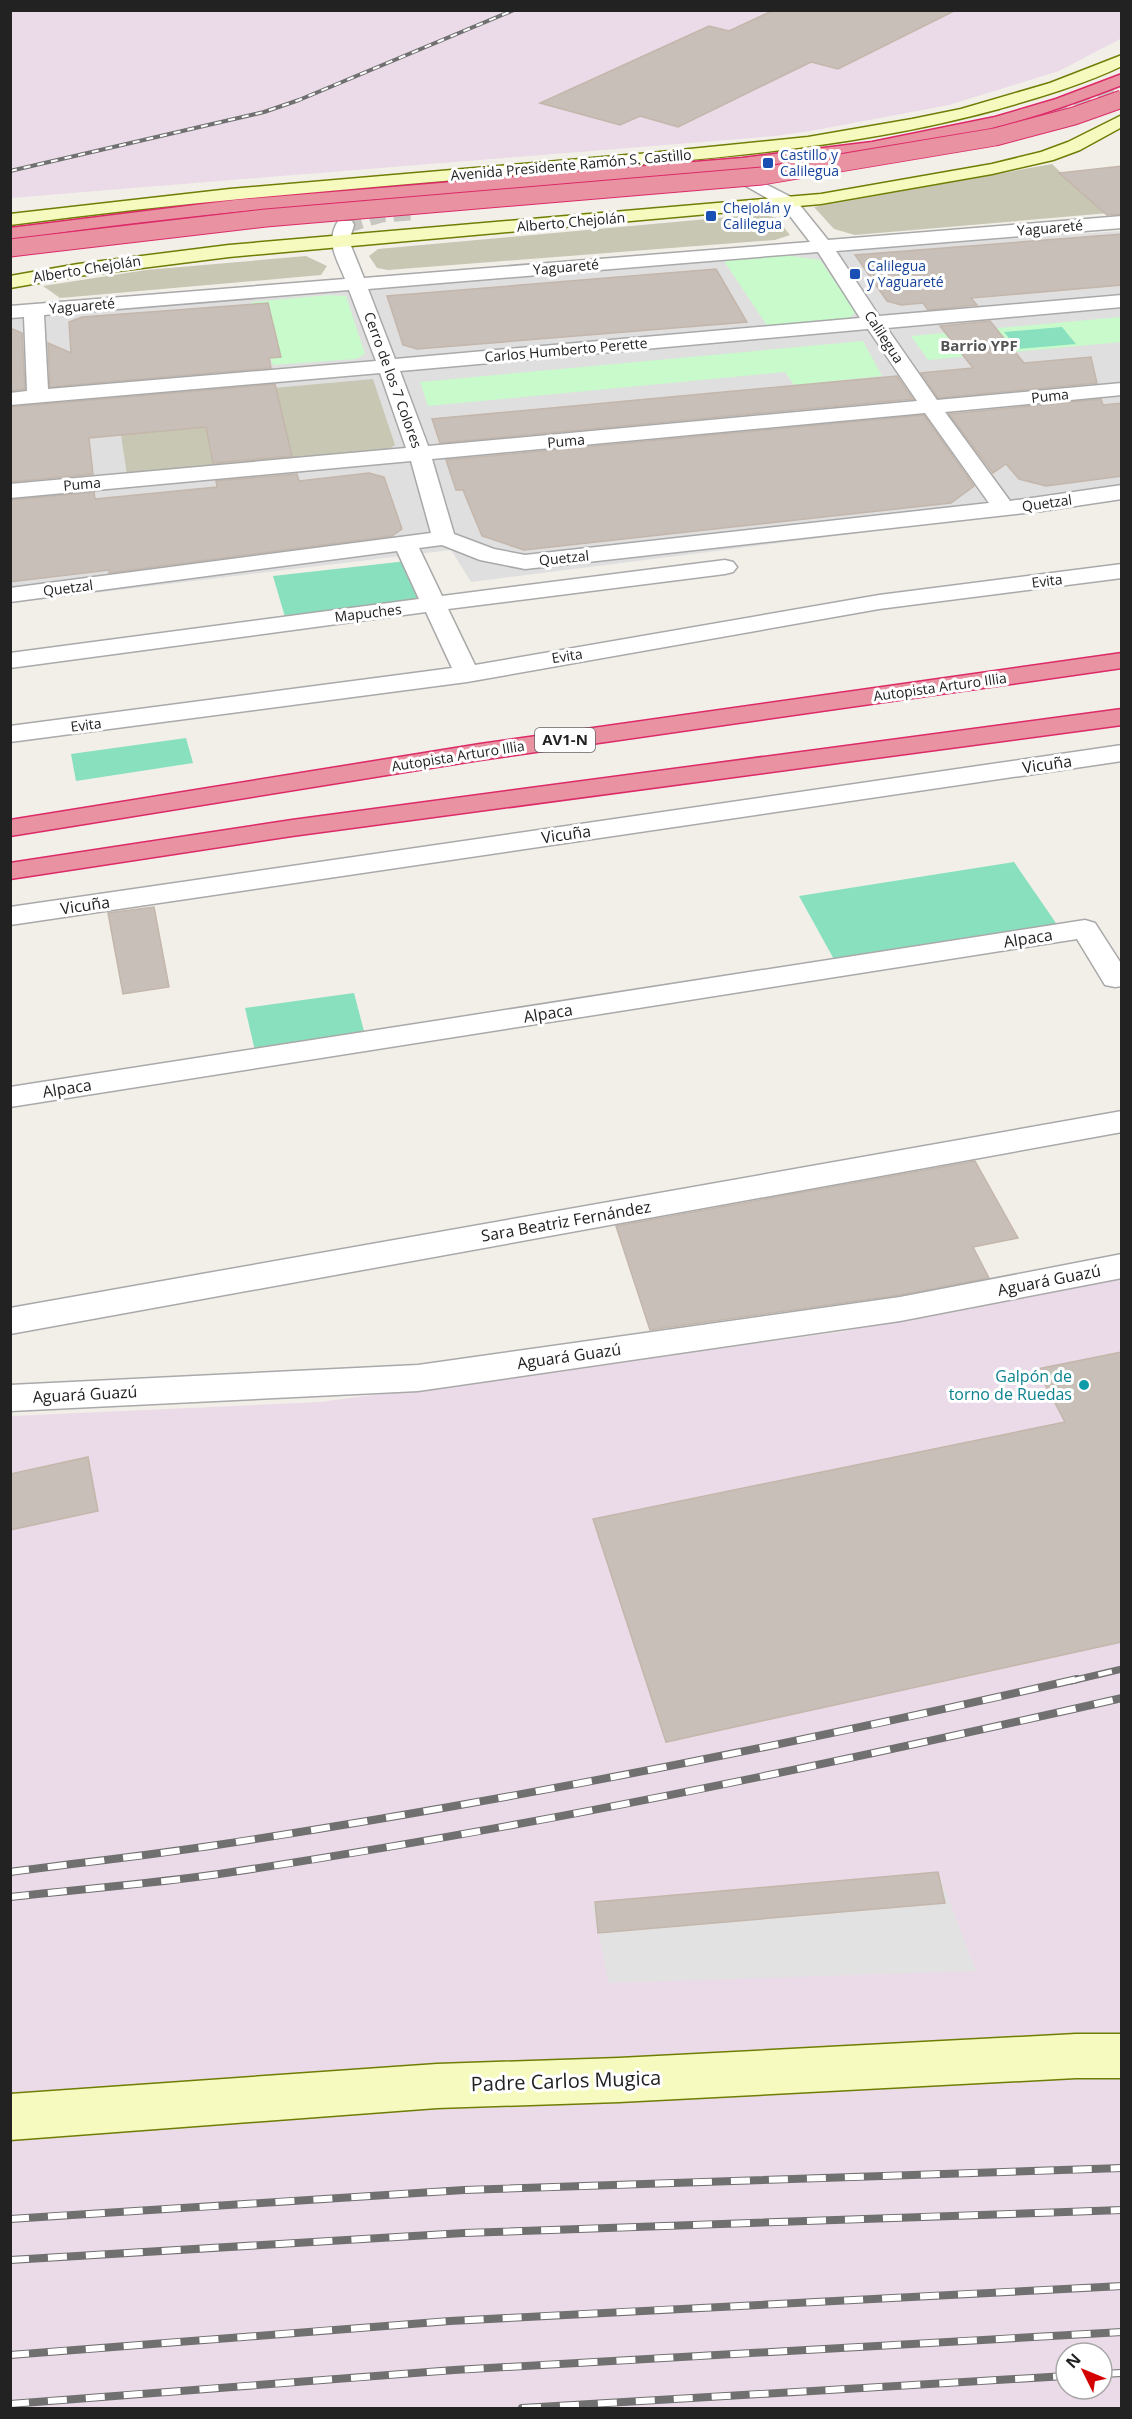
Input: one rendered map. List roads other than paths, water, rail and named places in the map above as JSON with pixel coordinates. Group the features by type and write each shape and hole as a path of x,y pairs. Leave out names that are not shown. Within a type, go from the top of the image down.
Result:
{"highway":[{"path":"10,234 264,204 746,164 980,126 1051,106 1122,79"},
{"path":"10,248 266,218 762,176 995,137 1074,116 1122,99"},
{"name":"Autopista Arturo Illia","path":"10,828 480,752 1122,660"},
{"path":"10,871 292,828 1122,717"}],"main road":[{"name":"Avenida Presidente Ramón S. Castillo","path":"10,220 187,198 717,153 820,141 922,122 995,105 1078,78 1122,60"},
{"path":"10,266 152,243 343,233 767,190 887,174 987,157 1044,144 1121,120"},
{"name":"Alberto Chejolán","path":"10,282 78,270 343,233 789,203 903,186 1047,156 1074,146 1121,120"},
{"name":"Padre Carlos Mugica","path":"10,2117 437,2086 619,2080 1076,2056 1122,2056"}],"street":[{"name":"Calilegua","path":"750,180 789,203 823,246 932,408 1004,508"},
{"name":"Yaguareté","path":"10,312 1122,222"},
{"name":"Cerro de los 7 Colores","path":"343,233 357,283 421,455 444,538"},
{"name":"Carlos Humberto Perette","path":"10,399 387,364 1122,302"},
{"path":"34,310 38,396"},
{"name":"Puma","path":"10,491 1122,389"},
{"name":"Quetzal","path":"10,595 444,538 488,555 525,562 1004,508 1122,492"},
{"path":"405,543 467,674"},
{"name":"Mapuches","path":"10,661 563,586 726,567"},
{"name":"Evita","path":"10,734 467,674 879,602 1122,571"},
{"name":"Vicuña","path":"10,916 1122,753"},
{"name":"Alpaca","path":"10,1096 1084,929 1118,977"},
{"name":"Sara Beatriz Fernández","path":"10,1321 1122,1121"},
{"name":"Aguará Guazú","path":"10,1398 418,1378 900,1309 1122,1266"}],"tunnel":[{"path":"1027,121 1122,89"},
{"path":"345,225 381,214 411,212"}],"railway":[{"path":"10,171 264,112 299,100 514,10"},
{"path":"1071,1681 1122,1669"},
{"path":"10,1872 210,1846 428,1811 754,1749 1077,1679"},
{"path":"10,1897 219,1874 446,1837 785,1772 1122,1698"},
{"path":"10,2219 464,2190 1122,2168"},
{"path":"10,2260 464,2233 1122,2210"},
{"path":"10,2355 450,2321 1122,2286"},
{"path":"10,2404 454,2370 1122,2332"},
{"path":"1114,2373 1122,2373"},
{"path":"522,2408 1054,2377"}],"place":[{"name":"Castillo y Calilegua","path":"768,163"},
{"name":"Chejolán y Calilegua","path":"711,216"},
{"name":"Calilegua y Yaguareté","path":"855,274"},
{"name":"Galpón de torno de Ruedas","path":"1084,1385"}],"district":[{"name":"Barrio YPF","path":"979,346"}]}
